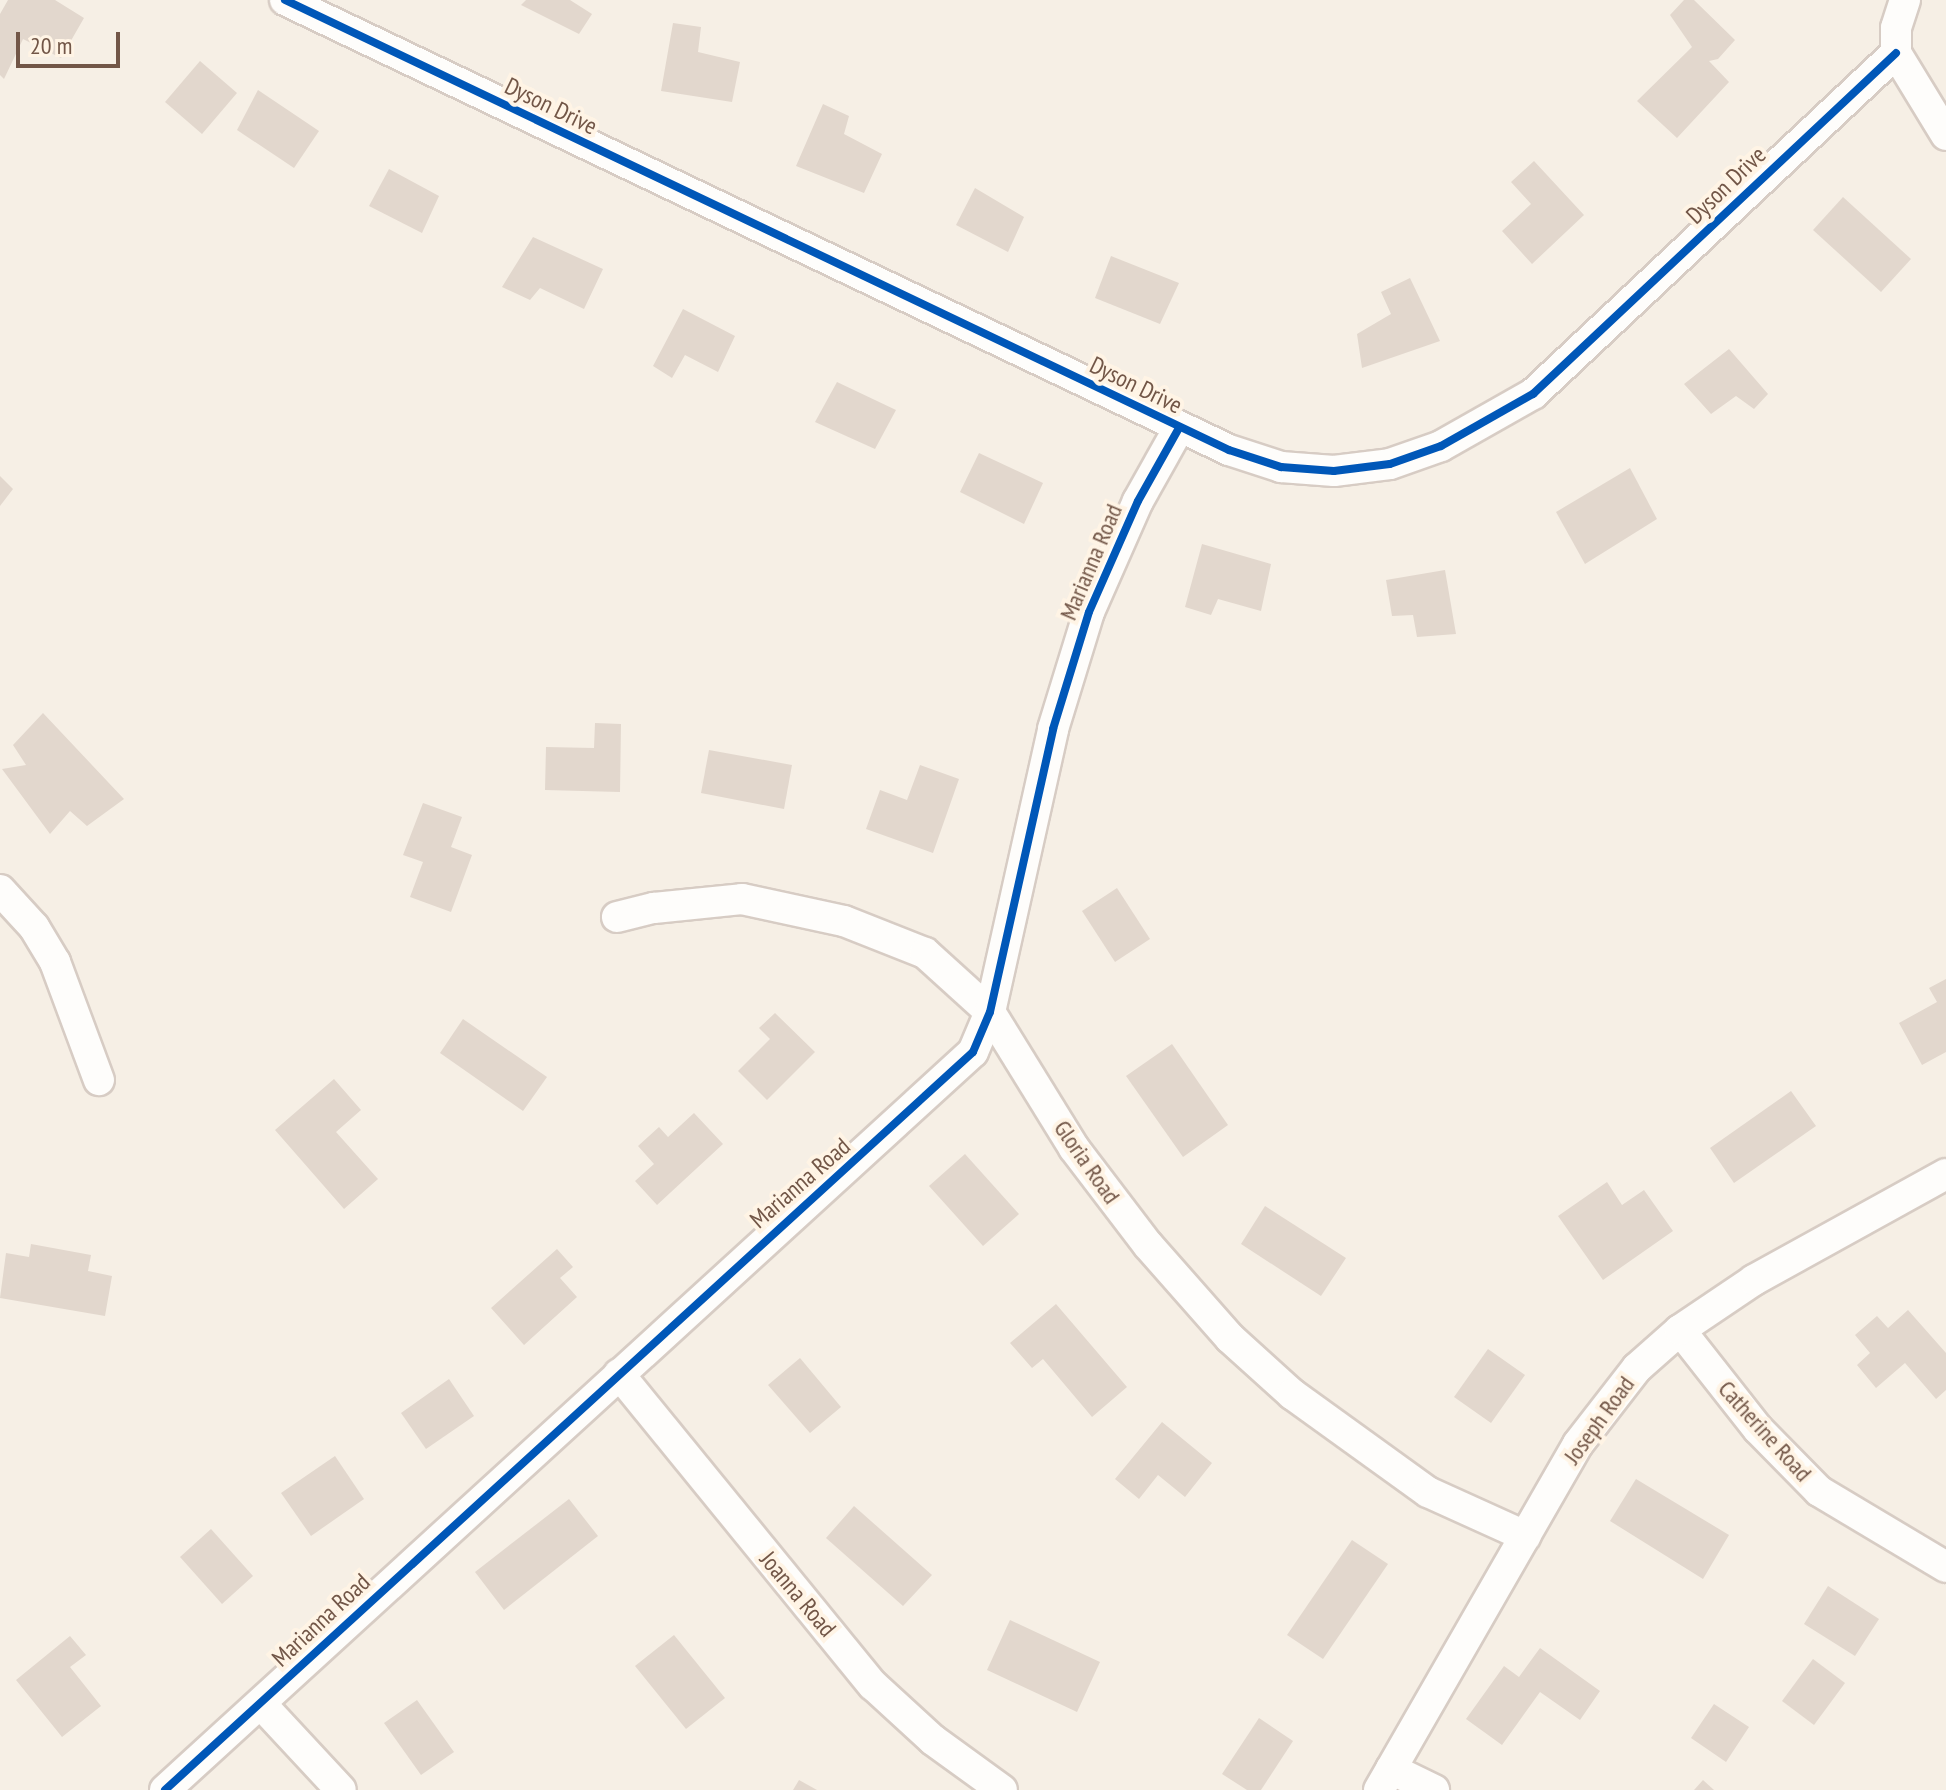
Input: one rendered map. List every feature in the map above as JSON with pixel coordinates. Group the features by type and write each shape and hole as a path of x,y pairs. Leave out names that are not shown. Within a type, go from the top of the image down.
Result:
{"street":[{"name":"Dyson Drive","path":"285,0 1179,428 1281,467 1334,471 1390,464 1488,422 1571,362 1896,53"},
{"path":"1905,0 1896,28 1896,53 1946,135"},
{"name":"Marianna Road","path":"165,1790 619,1374 947,1080 973,1052 990,1012 1053,729 1089,612 1138,501 1179,428"},
{"path":"0,890 34,927 55,962 99,1080"},
{"name":"Gloria Road","path":"617,917 654,908 742,899 831,917 925,953 990,1012 1074,1148 1148,1245 1230,1338 1292,1394 1428,1492 1525,1536"},
{"name":"Joseph Road","path":"1385,1780 1525,1536 1605,1405 1680,1330 1820,1240 1946,1174"},
{"name":"Catherine Road","path":"1680,1330 1758,1429 1819,1491 1946,1567"},
{"name":"Joanna Road","path":"619,1374 873,1685 933,1740 1002,1790"},
{"path":"261,1704 341,1790"},
{"path":"1385,1780 1434,1790"}],"building":[{"path":"8,0 55,0 84,18 61,58 23,39 4,79 0,75 0,14"},
{"path":"526,0 570,0 592,14 579,34 521,5"},
{"path":"1684,0 1694,0 1735,40 1718,59 1709,61 1729,82 1677,138 1637,101 1692,47 1670,15"},
{"path":"673,23 701,27 698,52 740,62 732,102 661,91"},
{"path":"200,61 237,93 202,134 165,102"},
{"path":"258,90 319,131 294,168 237,130"},
{"path":"823,104 849,116 844,134 882,154 864,193 796,166"},
{"path":"1534,161 1584,215 1532,264 1502,231 1531,204 1511,182"},
{"path":"389,169 439,196 422,233 369,206"},
{"path":"975,188 1024,217 1008,252 956,225"},
{"path":"1843,197 1911,259 1881,292 1813,230"},
{"path":"533,237 603,269 584,309 540,288 530,300 502,287"},
{"path":"1111,256 1179,283 1160,324 1095,298"},
{"path":"1410,278 1440,341 1362,368 1357,334 1391,314 1381,292"},
{"path":"683,309 735,336 718,372 685,355 672,378 653,366"},
{"path":"1729,349 1768,394 1754,409 1736,396 1711,414 1684,384"},
{"path":"837,382 896,410 875,449 815,422"},
{"path":"979,453 1043,483 1024,524 960,492"},
{"path":"1630,468 1657,519 1585,564 1556,512"},
{"path":"0,476 13,489 0,506"},
{"path":"1202,544 1271,564 1261,611 1218,599 1211,615 1185,607"},
{"path":"1445,570 1456,634 1417,637 1413,615 1392,616 1386,580"},
{"path":"43,713 124,799 87,826 70,811 50,834 2,769 26,765 13,745"},
{"path":"595,723 621,724 620,792 545,790 546,747 594,748"},
{"path":"709,750 792,765 784,809 701,793"},
{"path":"920,765 959,779 933,853 866,829 880,790 907,800"},
{"path":"423,803 462,817 451,847 472,855 451,912 410,897 423,862 403,855"},
{"path":"1117,888 1150,939 1115,962 1082,911"},
{"path":"1946,979 1946,1052 1922,1065 1899,1023 1937,1002 1929,988"},
{"path":"775,1013 815,1052 767,1100 738,1071 770,1039 759,1028"},
{"path":"463,1019 547,1077 523,1111 440,1053"},
{"path":"1172,1044 1228,1125 1183,1157 1126,1076"},
{"path":"334,1079 361,1110 336,1132 378,1179 344,1209 275,1130"},
{"path":"1791,1091 1816,1126 1734,1183 1710,1148"},
{"path":"694,1113 723,1144 657,1205 635,1181 654,1164 638,1146 659,1127 668,1137"},
{"path":"965,1154 1019,1214 983,1246 929,1186"},
{"path":"1607,1182 1622,1205 1644,1190 1673,1231 1603,1280 1558,1216"},
{"path":"1265,1206 1346,1258 1321,1296 1241,1244"},
{"path":"31,1244 91,1255 88,1271 112,1276 105,1316 0,1298 6,1253 29,1257"},
{"path":"557,1249 573,1267 560,1278 577,1297 524,1345 491,1308"},
{"path":"1056,1304 1127,1387 1092,1417 1043,1359 1032,1368 1010,1343"},
{"path":"1908,1310 1946,1353 1946,1390 1936,1399 1905,1363 1876,1388 1857,1365 1870,1353 1855,1335 1877,1316 1888,1328"},
{"path":"1488,1349 1525,1375 1491,1423 1454,1397"},
{"path":"800,1358 841,1407 810,1433 768,1385"},
{"path":"449,1379 474,1416 426,1449 401,1413"},
{"path":"1162,1422 1212,1463 1185,1497 1158,1475 1139,1499 1115,1479"},
{"path":"335,1456 364,1499 311,1536 281,1493"},
{"path":"1636,1479 1729,1535 1703,1579 1610,1521"},
{"path":"569,1499 598,1536 504,1610 475,1572"},
{"path":"854,1506 932,1575 903,1606 826,1538"},
{"path":"211,1529 253,1576 222,1604 180,1557"},
{"path":"1352,1540 1388,1564 1323,1659 1287,1635"},
{"path":"1828,1586 1879,1619 1855,1656 1804,1624"},
{"path":"1010,1620 1100,1662 1077,1712 987,1670"},
{"path":"674,1635 725,1698 686,1729 635,1666"},
{"path":"70,1636 86,1655 70,1667 101,1706 62,1737 16,1680"},
{"path":"1540,1648 1600,1691 1580,1720 1540,1692 1502,1745 1466,1719 1504,1666 1519,1677"},
{"path":"1813,1659 1845,1683 1814,1725 1782,1701"},
{"path":"417,1700 454,1752 421,1775 384,1723"},
{"path":"1714,1704 1749,1727 1726,1762 1691,1738"},
{"path":"1259,1718 1293,1741 1261,1790 1247,1790 1222,1774"},
{"path":"799,1780 817,1790 793,1790"},
{"path":"1703,1780 1714,1790 1694,1790"}],"cycle path":[{"path":"285,0 1229,450 1281,467 1334,471 1390,464 1441,446 1533,394 1896,53"},
{"path":"165,1790 973,1052 990,1012 1053,729 1089,612 1138,501 1179,428"}]}
